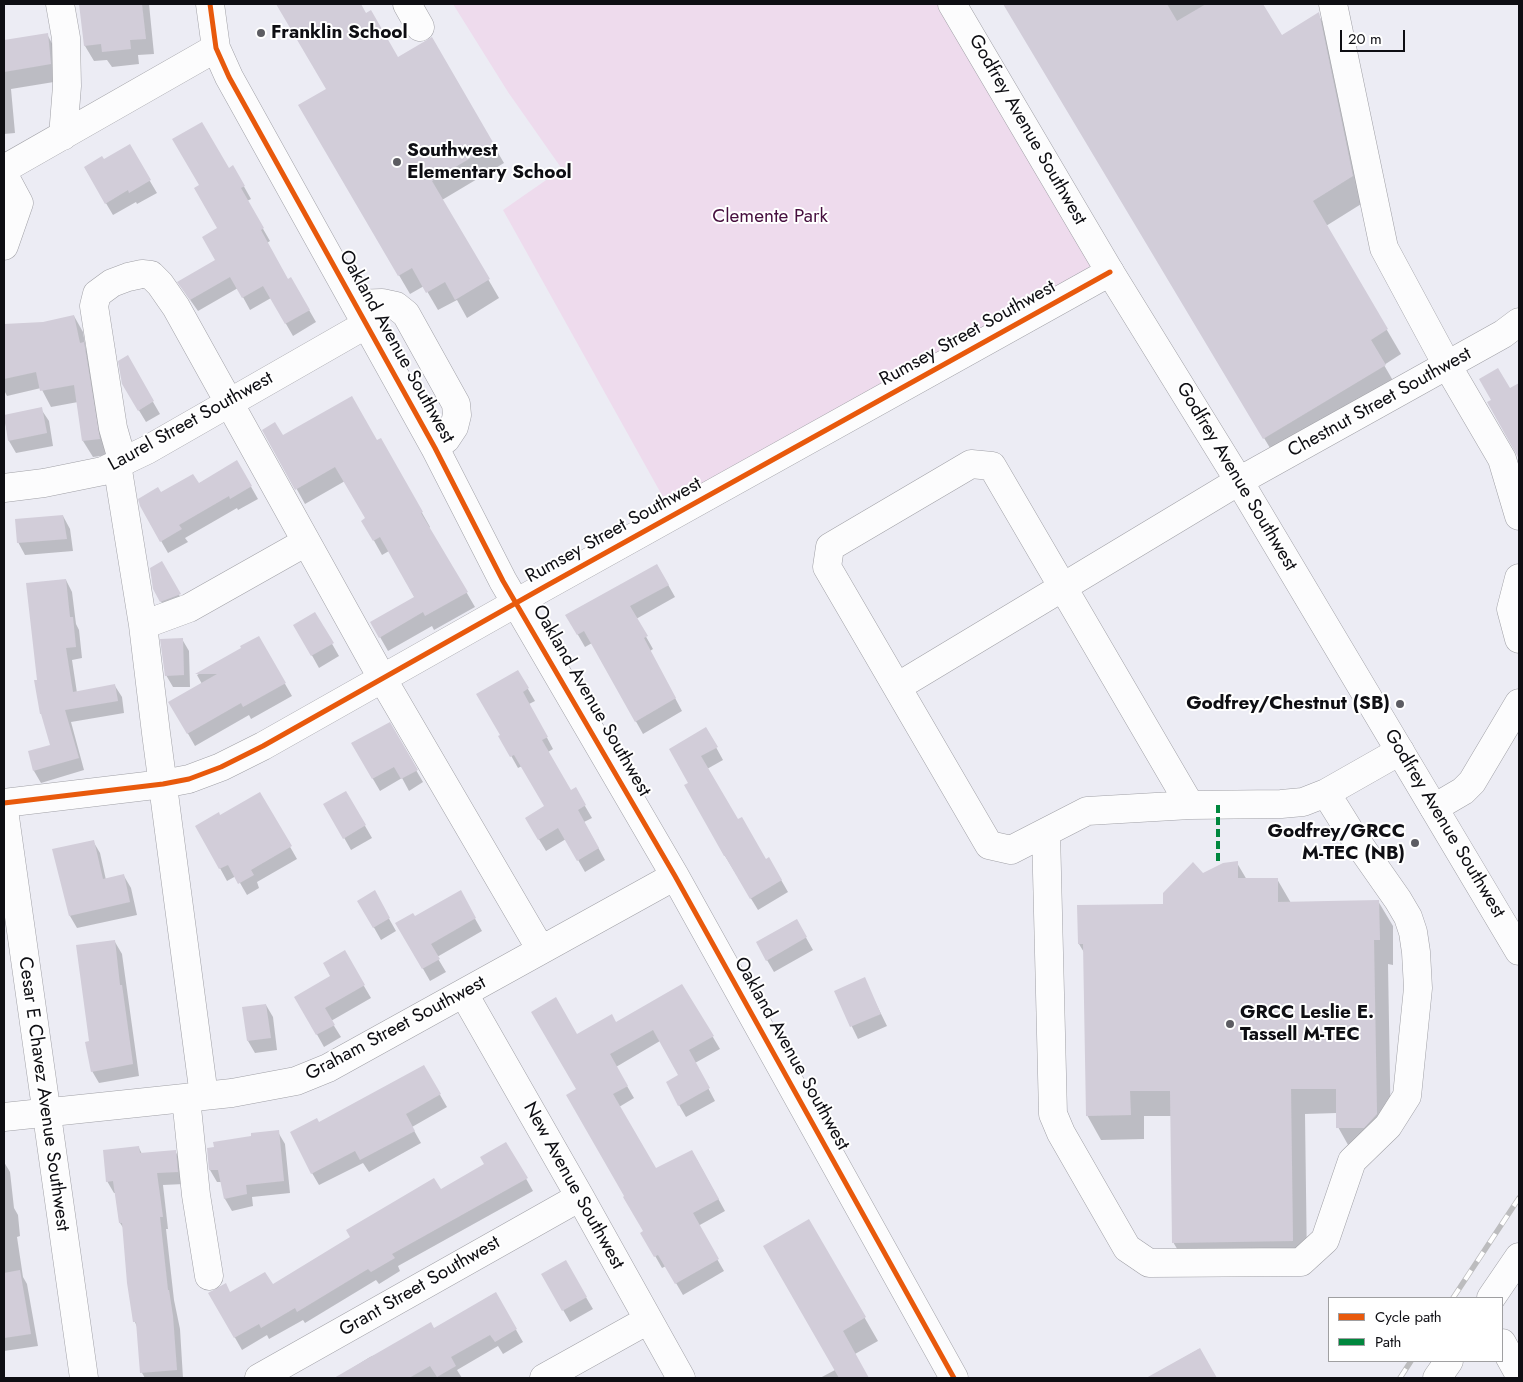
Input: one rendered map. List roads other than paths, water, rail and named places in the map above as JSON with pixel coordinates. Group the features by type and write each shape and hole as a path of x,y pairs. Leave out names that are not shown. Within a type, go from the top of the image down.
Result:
{"street":[{"path":"60,4 66,38 67,86 63,136"},
{"name":"Oakland Avenue Southwest","path":"210,4 216,48 229,77 435,448 516,603 675,876 954,1378"},
{"name":"Godfrey Avenue Southwest","path":"952,4 1110,272 1239,481 1519,951"},
{"path":"1334,4 1384,248 1447,365 1502,459 1519,516"},
{"path":"4,169 216,48"},
{"path":"4,175 19,204 4,246"},
{"name":"Rumsey Street Southwest","path":"4,803 163,784 189,779 221,767 263,746 1110,272"},
{"path":"209,1276 196,1195 195,1097 163,784 119,449 113,428 94,306 97,294 112,283 142,274 151,275 176,307 382,678 541,950"},
{"path":"361,314 382,303 396,306 406,314 456,404 457,415 454,427 446,439 435,448"},
{"name":"Laurel Street Southwest","path":"4,488 44,483 94,473 121,463 229,403 361,314"},
{"name":"Chestnut Street Southwest","path":"897,687 1239,481 1504,334 1519,322"},
{"path":"1190,805 992,466 971,464 830,547 827,567 989,845 1011,850 1087,811 1190,805 1303,802 1326,793 1400,751"},
{"path":"143,625 189,608 306,542"},
{"path":"1519,578 1511,609 1519,639"},
{"path":"1434,808 1463,791 1472,782 1519,703"},
{"path":"1046,832 1053,1114 1061,1133 1127,1248 1149,1263 1302,1262 1325,1240 1352,1161 1388,1126 1407,1096 1418,988 1416,952 1413,932 1408,917 1326,793"},
{"name":"Cesar E Chavez Avenue Southwest","path":"4,810 45,1112 84,1378"},
{"name":"Graham Street Southwest","path":"4,1117 232,1093 296,1081 328,1068 675,876"},
{"name":"New Avenue Southwest","path":"464,994 580,1196 681,1378"},
{"name":"Grant Street Southwest","path":"259,1378 580,1196"},
{"path":"1492,1297 1519,1257"},
{"path":"544,1378 648,1320"},
{"path":"1503,1345 1519,1374"},
{"path":"1437,1378 1448,1362"}],"railway":[{"path":"1454,1297 1519,1198"},
{"path":"1400,1378 1410,1362"}],"place":[{"name":"Franklin School","path":"261,33"},
{"name":"Southwest Elementary School","path":"397,162"},
{"name":"Godfrey/Chestnut (SB)","path":"1400,704"},
{"name":"Godfrey/GRCC M-TEC (NB)","path":"1415,843"},
{"name":"GRCC Leslie E. Tassell M-TEC","path":"1230,1024"}],"park label":[{"name":"Clemente Park","path":"770,217"}]}
